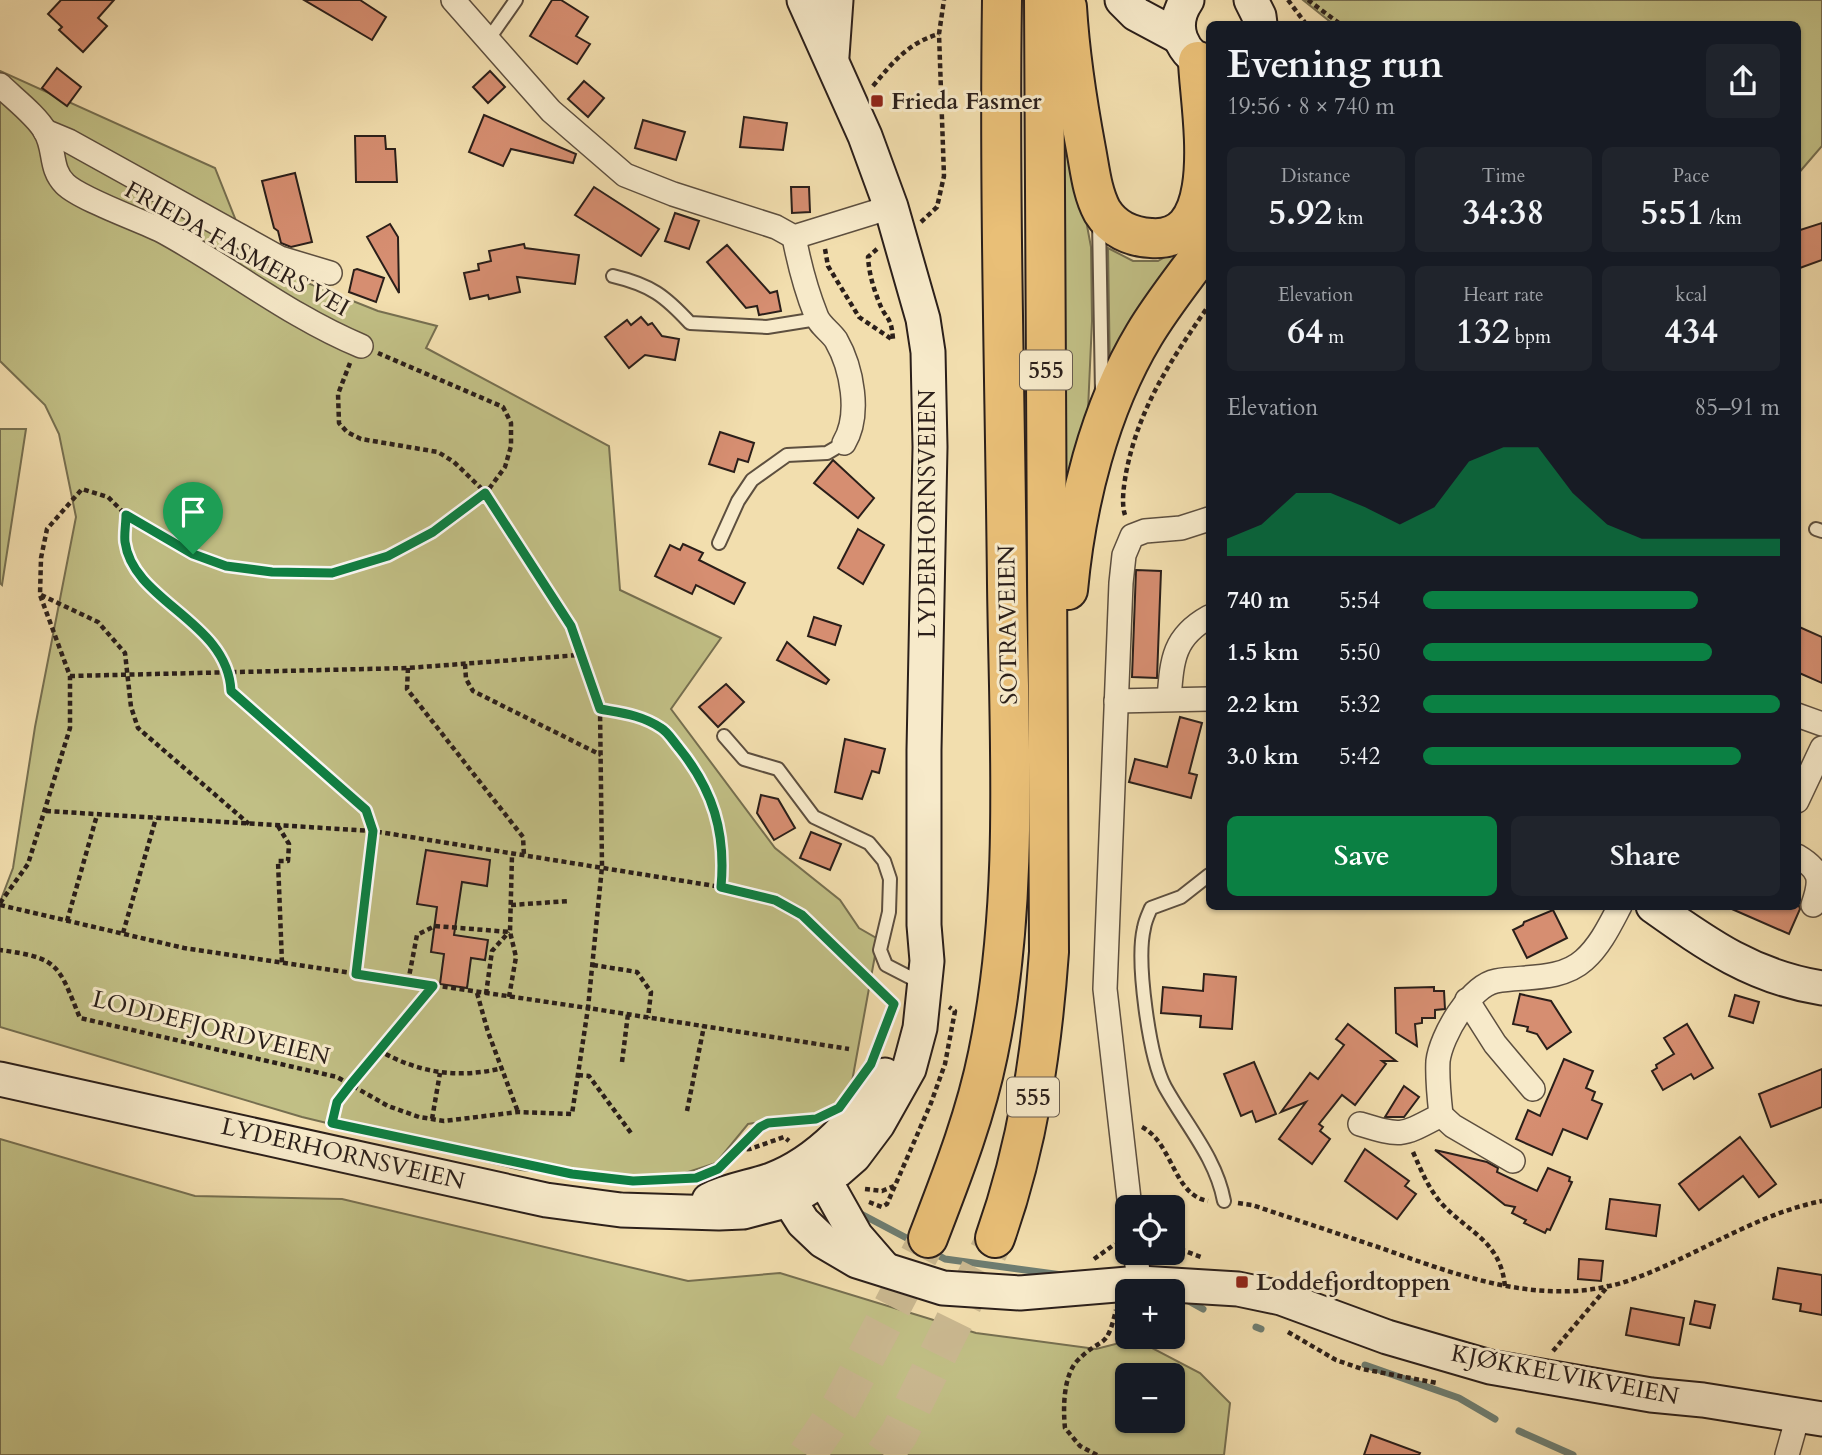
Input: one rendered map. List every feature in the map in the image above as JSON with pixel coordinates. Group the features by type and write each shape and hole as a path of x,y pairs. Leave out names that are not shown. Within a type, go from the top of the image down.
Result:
{"highway":[{"name":"555","path":"988,0 991,260 1004,284"},
{"name":"SOTRAVEIEN","path":"928,1238 967,1136 988,1055 1000,988 1006,920 1009,724 1002,0"},
{"name":"SOTRAVEIEN","path":"995,1238 1020,1157 1034,1091 1044,1025 1050,923 1044,0"},
{"name":"555","path":"1067,0 1071,69 1093,188 1099,204 1113,223 1128,235 1161,239 1186,225 1198,206 1203,190 1204,149 1195,54"},
{"name":"555","path":"1050,740 1066,702 1067,601 1071,559 1079,515 1104,424 1143,336 1206,247"}],"main road":[{"name":"LYDERHORNSVEIEN","path":"688,1210 715,1197 772,1179 805,1163 855,1156 878,1124 909,1069 920,1028 933,995 927,961 924,750 930,447 928,352 902,216 804,0"},
{"name":"LYDERHORNSVEIEN","path":"831,59 836,0"},
{"path":"1122,0 1136,14 1195,54"},
{"path":"1187,0 1178,22 1195,54"},
{"path":"1659,910 1721,954 1766,973 1822,988"},
{"name":"LYDERHORNSVEIEN","path":"0,1079 546,1200 621,1210 743,1212 789,1200 805,1163"},
{"path":"805,1163 856,1236 883,1268"},
{"name":"KJØKKELVIKVEIEN","path":"789,1200 803,1222 823,1241 857,1261 943,1288 1020,1293 1115,1283"},
{"name":"KJØKKELVIKVEIEN","path":"1185,1285 1238,1289 1281,1298 1387,1337 1490,1367 1639,1393 1703,1400 1810,1418"}],"street":[{"path":"453,0 551,111 625,174 673,194 776,228 794,237 902,216"},
{"name":"FRIEDA FASMERS VEI","path":"0,85 46,131 69,141 280,258 331,272"},
{"name":"FRIEDA FASMERS VEI","path":"46,131 54,170 67,187 160,230 212,260 273,301 334,335 359,345"},
{"path":"794,237 817,319 835,340 846,367 854,412 850,434 844,443"},
{"path":"1129,1195 1105,989 1124,555 1132,536 1145,531 1181,528 1206,520"},
{"path":"1170,699 1175,650 1186,632 1206,619"},
{"path":"1116,701 1206,699"},
{"path":"1801,716 1822,724"},
{"path":"1801,793 1822,748"},
{"path":"1801,858 1815,866 1818,872 1819,890 1813,905"},
{"path":"1513,1161 1452,1126 1441,1115 1438,1058 1448,1033 1467,1000 1485,984 1542,977 1584,961 1605,934 1618,910"},
{"path":"1467,1000 1495,1044 1533,1089"},
{"path":"1360,1124 1396,1135 1441,1115"},
{"name":"KJØKKELVIKVEIEN","path":"1787,1455 1810,1418"}],"lane":[{"path":"488,40 516,0"},
{"name":"555","path":"1099,204 1104,424"},
{"path":"614,276 631,280 665,296 690,323 767,327 817,319"},
{"path":"719,542 738,501 752,480 787,455 827,453 844,443"},
{"path":"724,736 744,759 778,769 814,817 869,843 884,861 890,878 889,912 880,950 886,965 933,995"},
{"path":"1206,877 1181,897 1151,908 1143,929 1142,944 1147,1024 1156,1067 1205,1151 1219,1179 1224,1201"}],"path":[{"path":"902,216 925,220 937,206 942,191 939,34 944,0"},
{"path":"1288,0 1304,21"},
{"path":"1308,0 1336,21"},
{"path":"870,90 898,55 922,39 939,34"},
{"path":"821,230 828,267 842,293 859,317 893,340 891,320 880,306 870,276 868,257 879,247"},
{"path":"1132,536 1123,512 1125,481 1134,439 1145,407 1206,309"},
{"path":"721,887 719,835 706,786 664,729 639,716 600,709 571,626 485,493 454,462 438,452 361,439 347,432 338,423 338,394 359,345 503,407 511,423 511,446 505,467 485,493 422,538 388,556 332,573 272,572 226,566 193,554 126,515 108,497 82,489 47,529 41,558 40,595 70,676 70,728 28,864 0,904 184,948 849,1049"},
{"path":"126,515 125,544 136,570 219,649 230,673 231,691 366,810 373,831 356,974"},
{"path":"40,595 98,622 125,653 131,707 138,728 249,824"},
{"path":"70,676 408,668 579,655"},
{"path":"465,663 466,679 473,691 601,755"},
{"path":"408,668 407,690 523,837 524,856"},
{"name":"LODDEFJORDVEIEN","path":"0,950 37,955 61,972 80,1018 337,1077 388,1106 432,1119 479,1118 518,1112 572,1114 588,1008 603,867 600,709"},
{"path":"46,811 373,831 721,887 775,900 802,915 894,1004 876,1052"},
{"path":"67,920 97,815"},
{"path":"123,933 156,818"},
{"path":"277,825 289,844 288,861 278,861 282,963"},
{"path":"509,997 516,957 510,932 512,855"},
{"path":"510,905 569,901"},
{"path":"408,982 417,934 435,926 510,932"},
{"path":"486,994 492,951 510,932"},
{"path":"593,965 637,972 651,992 648,1018"},
{"path":"332,1123 337,1102 433,986"},
{"path":"477,993 488,1032 518,1112"},
{"path":"863,1201 882,1207 887,1204 945,1064 955,1011 933,995"},
{"path":"622,1062 628,1014"},
{"path":"687,1111 704,1027"},
{"path":"378,1050 404,1064 440,1073 480,1073 503,1068"},
{"path":"432,1119 440,1073"},
{"path":"578,1075 589,1076 631,1133"},
{"path":"718,1169 760,1127 768,1123 816,1119 828,1114"},
{"path":"319,1120 345,1126"},
{"path":"1121,1122 1137,1124 1149,1131 1163,1145 1188,1191 1201,1200 1252,1205 1459,1276 1505,1287 1567,1291 1635,1279 1751,1226 1822,1201"},
{"path":"1412,1130 1413,1152 1427,1185 1443,1205 1483,1237 1503,1272 1505,1287"},
{"path":"737,1150 750,1149 784,1137 805,1163"},
{"path":"645,1181 696,1178"},
{"path":"865,1189 882,1191 894,1186"},
{"path":"1530,1372 1553,1351 1609,1285"},
{"path":"1097,1455 1080,1446 1065,1429 1067,1383 1078,1359 1105,1342 1115,1322"}],"shaded area":[{"path":"1303,0 1822,0 1822,146 1801,170 1801,21 1329,21"},
{"path":"0,71 215,168 252,261 378,311 437,326 426,348 609,446 620,590 721,638 671,709 775,848 840,900 859,928 878,939 847,1109 748,1124 716,1163 651,1184 521,1170 302,1117 0,1027 0,902 13,868 35,727 76,517 59,434 45,405 0,361"},
{"path":"1062,91 1091,247 1092,321 1087,432 1065,544"},
{"path":"1204,234 1110,376 1108,248 1133,261 1158,261"},
{"path":"0,429 26,429 2,585 0,583"},
{"path":"0,1139 195,1196 342,1199 688,1281 780,1273 976,1333 1096,1349 1115,1344 1115,1349 1154,1349 1181,1363 1115,1363 1115,1433 1185,1433 1185,1365 1200,1373 1230,1403 1224,1455 0,1455"}],"building":[{"path":"61,0 114,0 98,18 107,26 83,52 59,30 62,27 48,14"},
{"path":"304,0 360,0 386,17 372,40"},
{"path":"552,0 561,0 588,17 576,36 590,44 577,64 530,36"},
{"path":"57,68 81,87 67,106 42,88"},
{"path":"490,71 505,87 488,103 473,87"},
{"path":"584,81 604,98 588,117 568,99"},
{"path":"484,115 576,154 573,163 511,149 503,166 469,152"},
{"path":"744,117 787,123 783,150 740,147"},
{"path":"643,120 685,132 676,160 635,148"},
{"path":"355,136 385,136 386,149 395,149 397,182 356,182"},
{"path":"295,173 312,242 291,247 281,243 278,231 274,228 262,181"},
{"path":"594,187 659,229 641,256 575,215"},
{"path":"791,187 809,187 810,212 792,213"},
{"path":"675,213 699,221 689,249 665,241"},
{"path":"1822,223 1822,260 1801,268 1801,230"},
{"path":"390,224 398,237 399,293 367,237"},
{"path":"524,244 525,248 579,255 575,284 517,277 520,292 489,299 488,295 470,299 464,273 479,270 478,264 491,261 489,251"},
{"path":"727,245 770,293 777,291 781,311 759,315 757,306 746,308 707,262"},
{"path":"354,270 384,278 376,302 349,292"},
{"path":"641,317 648,325 652,323 662,336 679,339 675,360 645,355 629,368 605,337 627,320 631,325"},
{"path":"720,432 754,443 748,462 738,459 734,472 709,464"},
{"path":"833,460 874,498 858,518 814,483"},
{"path":"858,529 884,545 863,584 838,568"},
{"path":"683,544 703,553 699,560 745,583 734,604 696,585 692,594 655,576 670,545 680,550"},
{"path":"1136,570 1161,571 1157,678 1132,677"},
{"path":"814,617 841,626 835,645 808,636"},
{"path":"1801,628 1822,637 1822,683 1801,674"},
{"path":"787,642 829,680 826,684 777,660"},
{"path":"726,684 744,702 718,727 699,707"},
{"path":"1180,717 1202,723 1189,773 1197,775 1191,798 1129,782 1135,759 1167,767"},
{"path":"845,739 885,749 879,773 872,771 862,799 835,792"},
{"path":"761,795 778,799 795,828 774,840 757,813"},
{"path":"811,832 841,844 830,870 800,858"},
{"path":"426,850 490,860 487,886 462,882 454,935 488,940 485,960 471,958 467,988 440,984 444,954 431,952 437,907 417,904"},
{"path":"1553,910 1567,938 1527,958 1513,930 1524,922"},
{"path":"1734,910 1800,910 1789,934"},
{"path":"1204,974 1236,977 1232,1029 1200,1027 1201,1016 1161,1013 1163,987 1203,991"},
{"path":"1434,987 1434,991 1444,991 1445,1009 1435,1010 1435,1018 1422,1018 1422,1023 1415,1024 1417,1046 1396,1033 1395,988"},
{"path":"1520,994 1551,1001 1571,1032 1547,1049 1537,1034 1527,1031 1528,1027 1513,1024"},
{"path":"1735,995 1759,1002 1753,1023 1729,1016"},
{"path":"1348,1024 1396,1061 1382,1061 1386,1064 1355,1105 1342,1095 1319,1124 1323,1127 1320,1131 1330,1139 1312,1164 1279,1139 1306,1102 1281,1112 1310,1073 1318,1079 1344,1045 1336,1039"},
{"path":"1687,1024 1713,1068 1694,1079 1691,1074 1663,1090 1652,1071 1657,1068 1656,1065 1674,1054 1664,1038"},
{"path":"1564,1059 1593,1071 1586,1088 1595,1092 1592,1100 1602,1104 1587,1139 1563,1129 1552,1155 1516,1139 1528,1110 1540,1116"},
{"path":"1254,1062 1276,1114 1256,1122 1252,1111 1241,1116 1224,1074"},
{"path":"1822,1069 1822,1107 1771,1127 1759,1094"},
{"path":"1404,1086 1419,1097 1404,1117 1385,1117"},
{"path":"1740,1137 1776,1184 1759,1197 1743,1176 1699,1210 1679,1184"},
{"path":"1365,1149 1409,1181 1405,1186 1416,1194 1397,1219 1345,1181"},
{"path":"1435,1150 1487,1162 1498,1168 1497,1172 1537,1191 1548,1168 1570,1177 1569,1181 1572,1182 1550,1230 1547,1229 1545,1233 1524,1223 1526,1220 1512,1213 1515,1207 1505,1205"},
{"path":"1610,1199 1660,1205 1656,1236 1606,1229"},
{"path":"1579,1259 1603,1261 1601,1281 1578,1279"},
{"path":"1778,1268 1822,1275 1822,1315 1800,1311 1801,1304 1773,1299"},
{"path":"1695,1301 1715,1305 1710,1328 1690,1324"},
{"path":"1631,1308 1684,1318 1679,1345 1626,1335"},
{"path":"1371,1435 1420,1453 1364,1455"}],"waterway":[{"path":"863,1215 916,1243"},
{"path":"930,1251 945,1259 1062,1275"},
{"path":"1185,1299 1203,1309"},
{"path":"1256,1327 1261,1329"},
{"path":"1365,1365 1459,1398 1495,1419"},
{"path":"1519,1431 1573,1455"}],"tunnel":[{"path":"807,1455 841,1405 928,1238"},
{"path":"884,1455 899,1434 995,1238"}],"place":[{"name":"Frieda Fasmer","path":"877,101"},
{"name":"Loddefjordtoppen","path":"1242,1282"}],"route":[{"path":"485,493 571,626 600,709 639,716 664,729 706,786 719,835 721,887 775,900 802,915 894,1004 871,1064 839,1108 816,1119 768,1123 760,1127 718,1169 696,1178 670,1181 633,1181 530,1167 332,1123 337,1102 433,986 356,974 373,831 366,810 231,691 230,673 219,649 136,570 125,544 126,515 193,554 226,566 272,572 332,573 388,556 433,532 485,493"}]}
